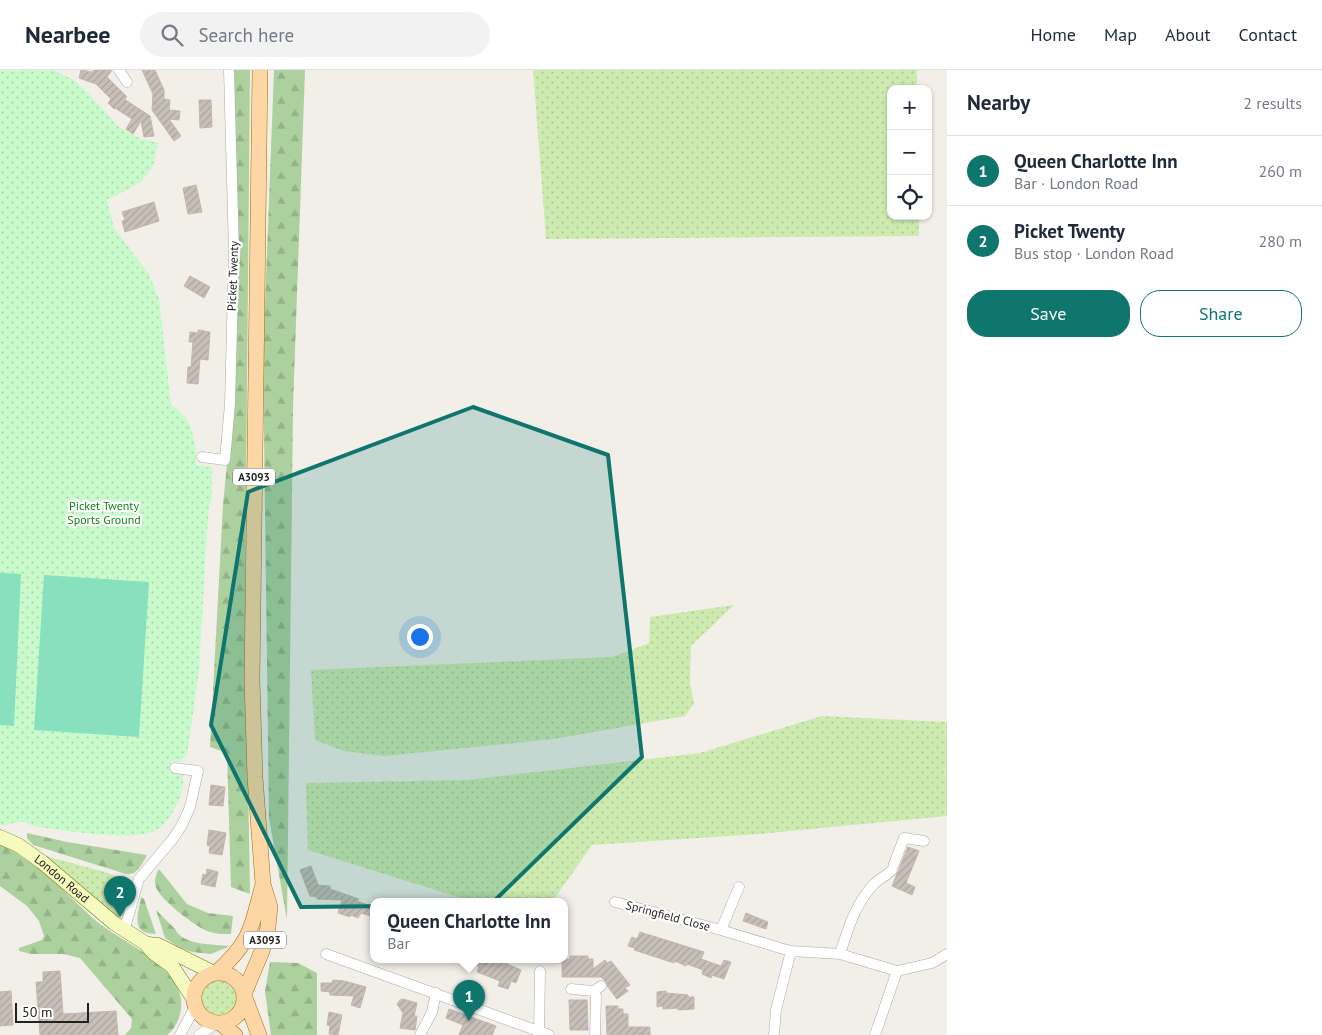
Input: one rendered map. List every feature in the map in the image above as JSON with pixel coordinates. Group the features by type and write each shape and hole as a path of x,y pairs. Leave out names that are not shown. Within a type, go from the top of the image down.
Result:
{"main road":[{"name":"A3093","path":"244,996 259,960 270,907 263,884 255,776 252,663 260,70"},
{"name":"London Road","path":"0,836 18,845 52,869 100,912 145,943 154,953 172,966 194,1002"},
{"name":"A3093","path":"215,973 236,955 249,935 263,884"},
{"name":"London Road","path":"145,943 158,945 215,973"},
{"path":"235,1035 219,1023 204,1018 194,1002 195,989 200,980 215,973 224,973 234,978 242,986 259,1035"},
{"path":"219,1023 228,1022 238,1015 244,1005 244,996"}],"street":[{"path":"119,70 128,82"},
{"name":"Picket Twenty","path":"202,458 225,460 230,404 234,251 230,70"},
{"path":"124,930 138,879 176,834 190,807 198,771 175,768"},
{"path":"840,954 860,901 875,883 886,876 893,867 904,838 924,841"},
{"name":"Springfield Close","path":"721,930 739,887"},
{"name":"Springfield Close","path":"615,902 721,930 790,951 840,954 897,971 926,965 947,954"},
{"path":"774,1035 776,1010 790,951"},
{"path":"326,954 436,993 542,1034 540,971"},
{"path":"874,1035 897,971"},
{"path":"571,989 598,988 595,1035"},
{"path":"420,1035 432,1012 436,993"},
{"path":"180,1035 194,1002"},
{"path":"199,1035 219,1023"}],"highlighted area":[{"path":"473,407 608,455 642,757 490,905 301,907 211,725 248,492"}],"green space":[{"name":"Picket Twenty Sports Ground","path":"0,70 55,70 76,82 119,127 144,140 158,143 153,167 140,183 107,200 114,228 149,274 159,299 171,404 186,418 191,428 196,453 196,465 212,467 212,497 209,507 207,533 199,671 187,755 181,761 171,761 170,771 183,775 182,788 171,815 160,828 152,832 111,835 59,830 33,826 22,822 0,825"},
{"path":"232,70 250,70 245,596 250,894 231,887 227,753 210,747 223,505 233,402"},
{"path":"274,70 305,70 293,407 287,920 269,818 263,357"},
{"path":"533,70 917,70 917,85 887,85 887,220 919,220 919,236 546,239"},
{"path":"0,573 21,574 14,726 0,725"},
{"path":"44,575 149,582 139,737 34,730"},
{"path":"734,605 691,646 690,683 694,704 685,716 554,739 385,756 344,751 315,740 311,670 613,657 649,643 650,617"},
{"path":"822,716 947,722 947,816 760,834 592,845 555,898 461,898 308,850 306,783 468,780 700,753"},
{"path":"27,833 67,842 147,855 136,871 126,874 33,845 27,838"},
{"path":"0,843 53,880 95,920 150,957 174,980 180,994 181,1009 175,1027 170,1033 167,1035 125,1035 131,1028 132,1019 80,958 63,954 31,954 19,951 19,948 42,940 44,936 39,921 27,906 0,886"},
{"path":"46,856 105,872 130,882 124,915 117,917"},
{"path":"159,869 187,904 208,913 233,916 231,934 207,931 173,908 155,886 156,874"},
{"path":"141,897 144,899 156,934 142,931 139,927 138,917"},
{"path":"156,910 185,939 200,943 230,946 211,954 192,952 180,948 165,938"},
{"path":"270,962 298,963 317,973 317,1035 271,1035 265,991"},
{"path":"219,979 232,984 237,997 232,1010 219,1015 206,1010 201,997 206,984"}],"building":[{"path":"81,70 92,72 94,70 112,70 107,77 127,97 124,99 150,116 154,136 144,137 141,121 133,134 126,129 132,119 114,109 108,103 111,99 96,84 79,78"},
{"path":"142,70 155,70 164,90 164,99 170,100 169,110 180,111 179,120 169,119 181,136 174,141 152,110 153,94"},
{"path":"199,100 211,100 212,127 200,128"},
{"path":"196,185 202,212 188,214 183,188"},
{"path":"154,202 159,221 125,232 122,221 125,220 122,212"},
{"path":"190,276 210,287 204,298 184,286"},
{"path":"198,330 210,332 208,360 200,359 198,384 187,383 188,367 191,367 193,342 189,342 190,332 198,333"},
{"path":"211,785 225,787 223,806 209,805"},
{"path":"209,830 226,833 222,855 209,853 210,846 207,845"},
{"path":"908,847 919,851 906,883 915,887 912,895 892,886"},
{"path":"311,866 318,885 330,886 330,889 359,899 357,901 370,906 370,916 361,913 358,918 351,915 350,917 338,913 342,900 317,899 317,897 310,896 300,870"},
{"path":"207,869 218,872 215,887 201,884 203,874 206,875"},
{"path":"746,913 768,922 766,929 743,921"},
{"path":"640,932 704,952 701,959 721,966 724,960 731,962 724,979 712,975 711,978 702,974 703,970 687,964 686,966 675,961 674,963 634,950 635,948 628,946 632,937 637,939"},
{"path":"570,956 588,956 588,959 593,959 593,969 605,960 607,963 611,961 630,985 625,988 628,991 617,999 601,977 562,977 562,963 568,963 568,959 570,959"},
{"path":"472,963 505,963 521,970 516,983 511,981 508,989 498,986 500,981 477,972 479,966"},
{"path":"60,971 63,1014 116,1011 118,1035 40,1035 36,982 43,982 43,972"},
{"path":"333,980 366,987 360,1008 351,1005 354,996 330,995 330,992 321,991 321,983 332,983"},
{"path":"11,991 13,1025 0,1026 0,992"},
{"path":"666,991 666,993 694,997 694,1009 678,1010 678,1008 663,1009 663,1006 657,1007 657,992"},
{"path":"403,999 417,1003 414,1016 417,1016 415,1030 400,1028 403,1013 397,1004"},
{"path":"569,1000 587,1000 588,1030 570,1030"},
{"path":"606,1006 618,1006 618,1009 623,1009 623,1014 628,1014 628,1027 650,1027 650,1035 607,1035"},
{"path":"449,1009 496,1026 492,1035 459,1035 463,1025 446,1018"},
{"path":"329,1012 342,1015 338,1035 329,1034 330,1026 327,1025"}],"place":[{"name":"Picket Twenty","path":"120,917"},
{"name":"Queen Charlotte Inn","path":"469,1021"}]}
